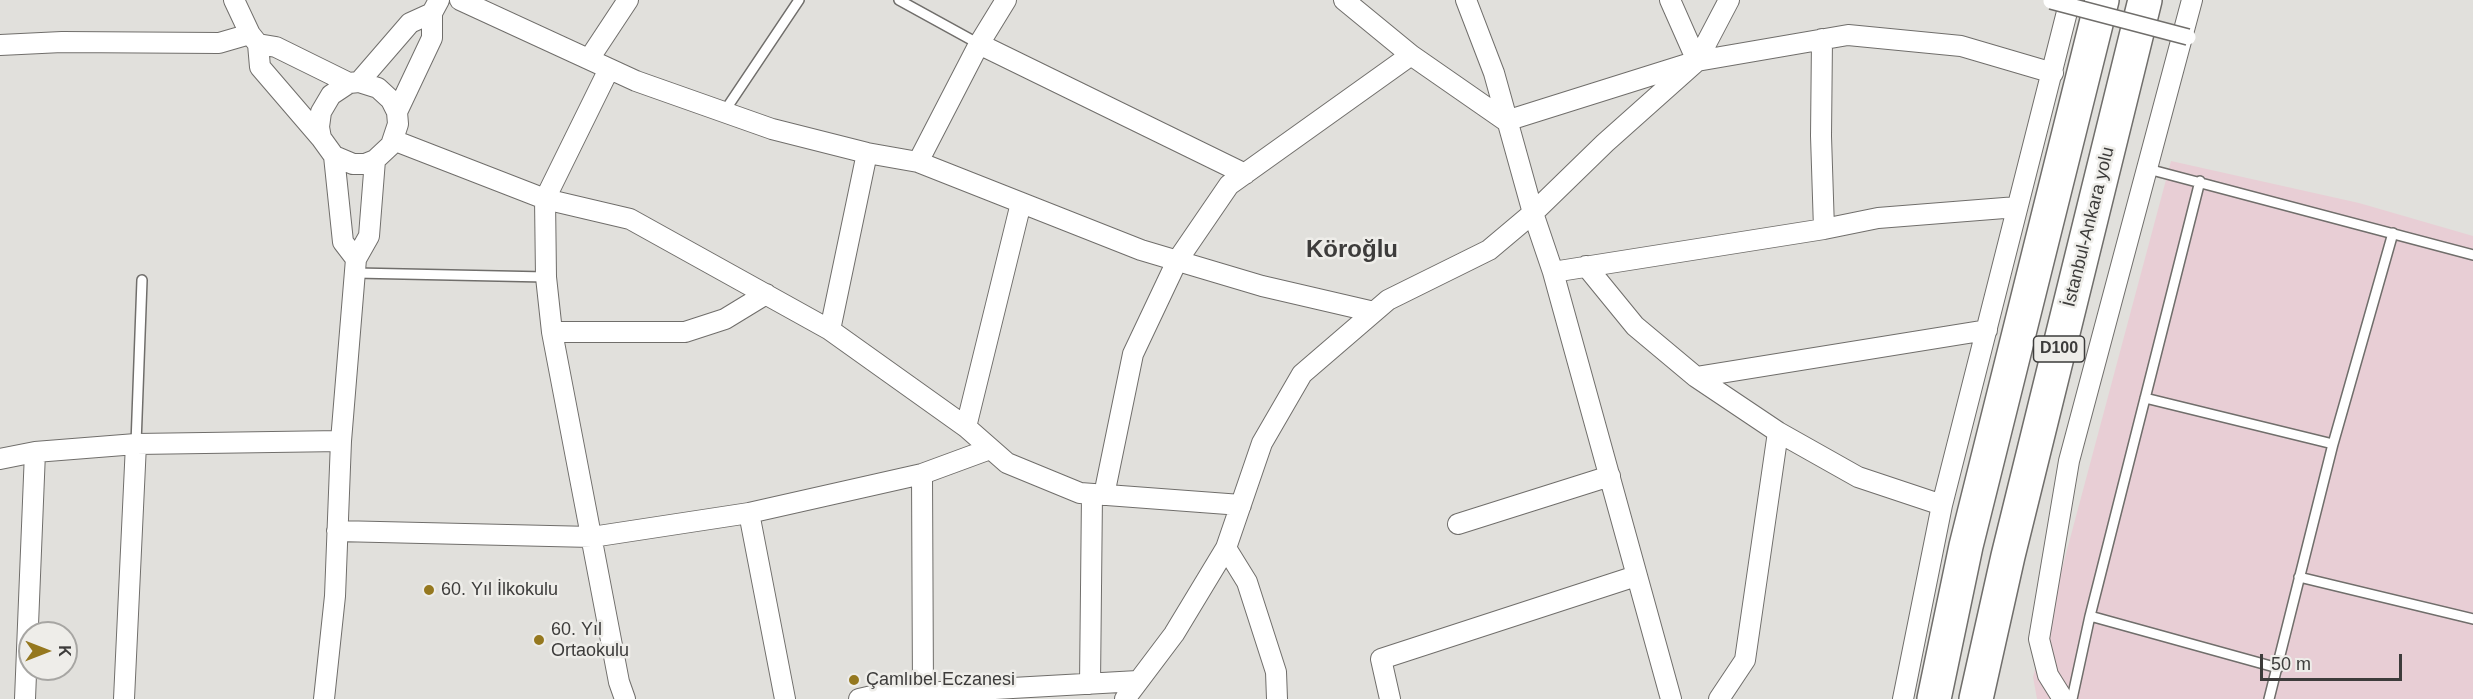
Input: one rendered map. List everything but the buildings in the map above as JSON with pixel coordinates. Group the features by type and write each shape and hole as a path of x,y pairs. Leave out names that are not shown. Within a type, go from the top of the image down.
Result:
{"highway":[{"name":"D100","path":"1934,699 1966,546 2102,0"},
{"name":"İstanbul-Ankara yolu","path":"1976,699 2008,556 2145,0"}],"street":[{"path":"234,0 254,39 260,67 334,156 343,242 356,266"},
{"path":"459,0 636,81 772,129 867,153 918,162 1141,250 1262,286 1374,312"},
{"path":"589,60 628,0"},
{"path":"918,162 1005,0"},
{"path":"1344,0 1411,55 1506,121"},
{"path":"1466,0 1494,73 1533,213 1553,272 1671,699"},
{"path":"1670,0 1697,61"},
{"path":"1125,699 1174,634 1226,548 1262,443 1302,374 1388,300 1489,250 1533,213 1605,143 1697,61 1729,0"},
{"path":"1903,699 1942,505 2053,73 2061,0 2188,37"},
{"path":"2063,699 2048,675 2039,639 2069,461 2192,0"},
{"path":"321,138 320,120 325,103 339,88 354,82 410,23 436,6"},
{"path":"397,111 432,38 436,6"},
{"path":"1506,121 1697,61 1848,35 1961,46 2053,73"},
{"path":"0,45 62,42 219,43 254,39 354,82 372,84 384,92 397,111 398,124 393,140 384,153 375,160 353,164 334,156"},
{"path":"1822,39 1821,136 1824,229"},
{"path":"979,45 1245,174"},
{"path":"1090,684 1098,494 1133,354 1177,261 1229,185 1411,55"},
{"path":"609,69 545,199 546,277 552,332 619,682 625,699"},
{"path":"393,140 545,199 630,219 830,330 966,427 1007,463 1080,493 1241,505"},
{"path":"830,330 867,153"},
{"path":"324,699 335,596 341,441 356,266 369,236 375,160"},
{"path":"966,427 1021,203"},
{"path":"1553,272 1824,229 1878,218 2017,207"},
{"path":"1586,266 1635,326 1696,377 1778,432 1858,477 1942,505"},
{"path":"552,332 685,332 725,319 766,294"},
{"path":"1696,377 1987,330"},
{"path":"1719,699 1745,660 1778,432"},
{"path":"0,459 35,452 136,444 341,441"},
{"path":"124,699 136,444"},
{"path":"337,531 592,537 749,513 922,474 990,449"},
{"path":"25,699 35,452"},
{"path":"922,474 923,696"},
{"path":"1458,524 1610,476"},
{"path":"749,513 785,699"},
{"path":"1226,548 1247,582 1276,672 1277,699"},
{"path":"1390,699 1381,659 1636,576"},
{"path":"859,699 898,690 923,696 1138,681"}],"lane":[{"path":"724,112 799,0"},
{"path":"899,0 979,45"},
{"path":"2148,169 2473,255"},
{"path":"2072,699 2090,616 2200,182"},
{"path":"2270,699 2333,444 2393,232"},
{"path":"356,266 546,277"},
{"path":"136,444 142,280"},
{"path":"2145,398 2333,444"},
{"path":"2299,577 2473,619"},
{"path":"2090,616 2278,668"}],"shaded area":[{"path":"2171,161 2359,203 2473,236 2473,699 2037,699 2033,677"}],"place":[{"name":"60. Yıl İlkokulu","path":"429,590"},
{"name":"60. Yıl Ortaokulu","path":"539,640"},
{"name":"Çamlıbel Eczanesi","path":"854,680"}],"district":[{"name":"Köroğlu","path":"1352,250"}]}
